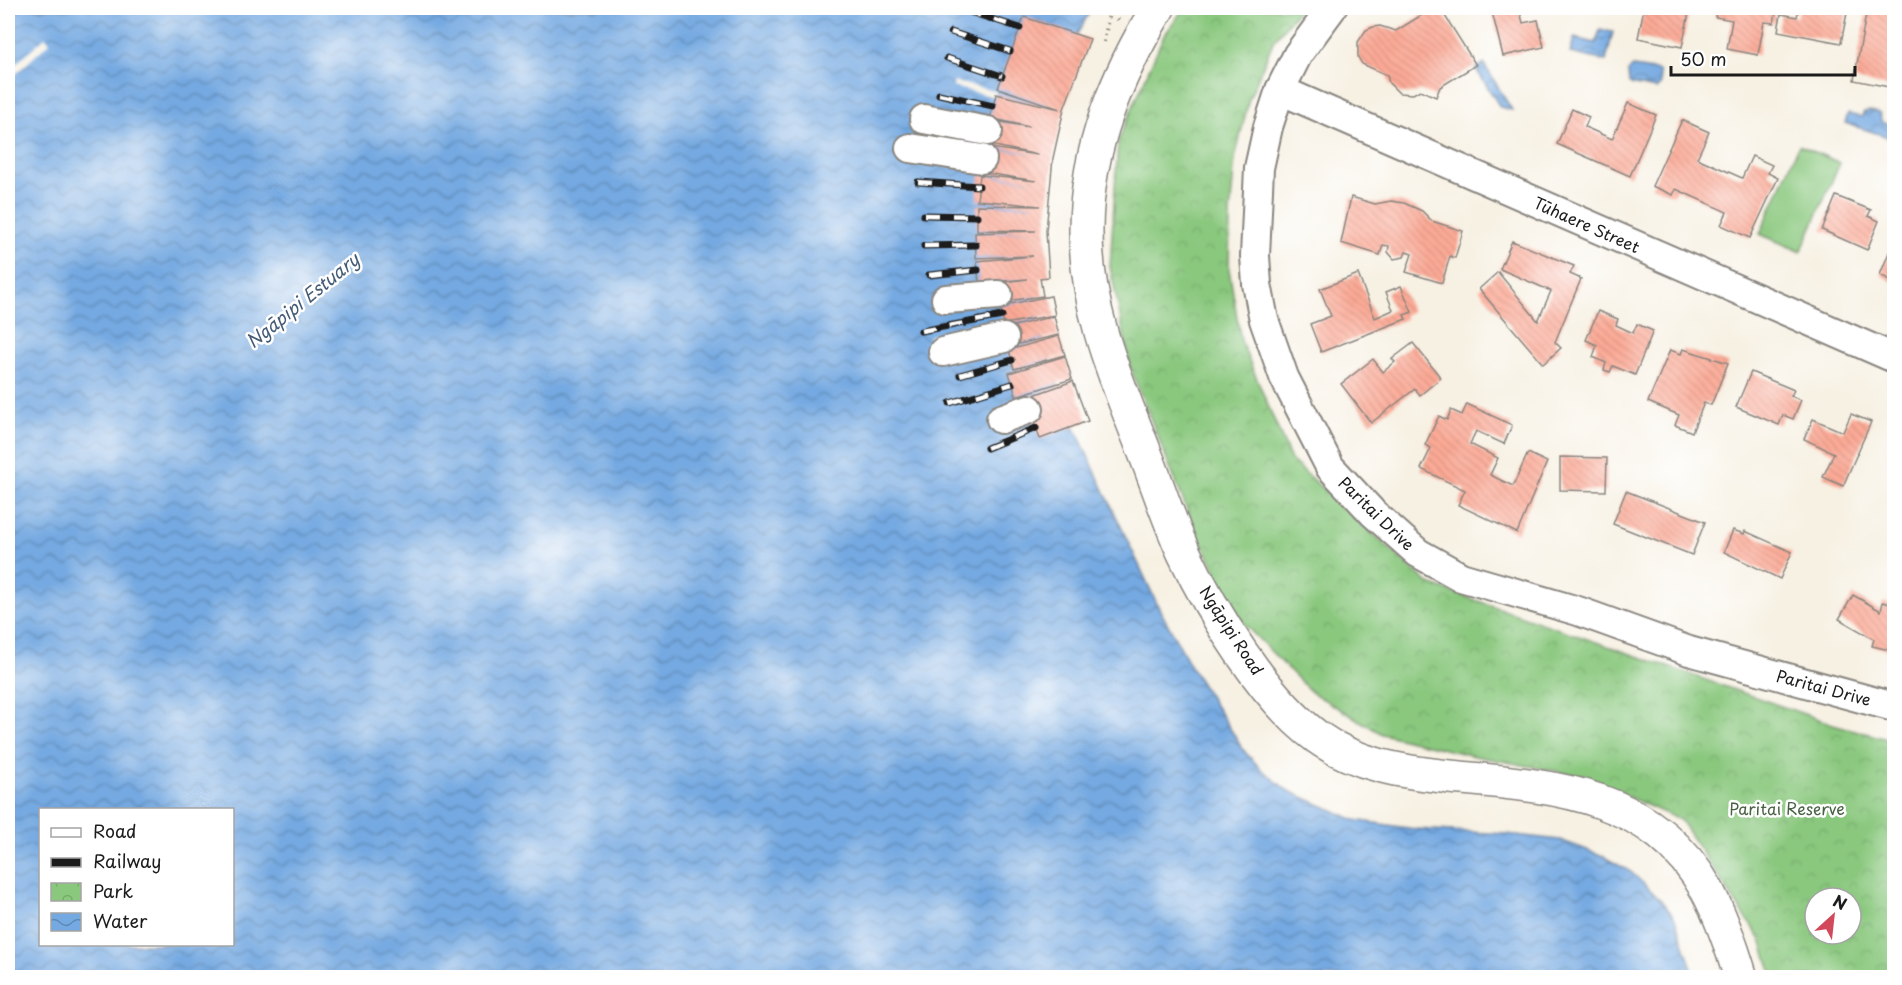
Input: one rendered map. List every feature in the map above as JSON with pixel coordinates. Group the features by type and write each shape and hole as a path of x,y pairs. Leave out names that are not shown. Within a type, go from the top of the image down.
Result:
{"main road":[{"name":"Ngāpipi Road","path":"1158,8 1132,51 1113,92 1095,151 1086,228 1092,304 1111,366 1185,554 1222,620 1251,664 1292,715 1318,737 1351,757 1396,770 1565,790 1594,797 1622,809 1646,824 1688,862 1705,887 1727,934 1741,978"}],"street":[{"name":"Paritai Drive","path":"1332,8 1307,39 1280,90 1268,127 1259,168 1256,203 1257,284 1263,320 1284,377 1330,467 1373,513 1418,553 1461,577 1578,611 1689,651 1894,707"},
{"name":"Tūhaere Street","path":"1280,90 1894,358"},
{"path":"910,148 985,145 924,119"},
{"path":"946,299 998,295"},
{"path":"943,352 1004,338"},
{"path":"1001,419 1029,409"}],"path":[{"path":"1100,52 1110,8"}],"green space":[{"name":"Paritai Reserve","path":"1184,8 1300,8 1273,42 1249,99 1235,158 1230,214 1229,269 1241,341 1291,460 1429,584 1833,724 1887,739 1894,746 1894,977 1773,977 1761,940 1680,820 1582,776 1474,756 1382,734 1311,692 1243,623 1195,530 1131,370 1110,267 1118,141 1163,37"},
{"path":"1799,145 1840,163 1801,252 1760,234"}],"water":[{"name":"Ngāpipi Estuary","path":"8,8 1092,8 1057,69 1045,115 1033,200 1029,254 1042,336 1062,400 1160,610 1197,677 1245,752 1260,768 1287,790 1355,820 1415,829 1507,834 1560,840 1601,855 1631,872 1661,900 1675,918 1695,977 8,977"},
{"path":"1600,30 1613,32 1606,61 1570,53 1574,38 1596,43"},
{"path":"1484,64 1512,110 1500,107 1476,69"},
{"path":"1633,67 1659,71 1661,84 1656,89 1629,84 1628,71"},
{"path":"1864,112 1879,113 1882,122 1892,125 1888,137 1845,123 1848,114 1861,117"}],"pier":[{"path":"45,37 50,42 8,81 8,71"},
{"path":"954,82 996,91 995,97 953,87"},
{"path":"1003,320 1004,326 931,342 929,336"}],"building":[{"path":"1433,8 1440,8 1476,65 1440,87 1436,97 1420,90 1413,94 1399,93 1389,83 1387,75 1362,64 1358,57 1358,42 1366,30 1380,26 1396,31"},
{"path":"1491,8 1519,8 1523,23 1538,20 1544,47 1503,56"},
{"path":"1644,8 1690,8 1682,47 1638,38"},
{"path":"1716,8 1777,8 1774,23 1764,22 1758,55 1727,49 1732,20 1715,17"},
{"path":"1799,8 1823,8 1847,13 1841,43 1778,31 1781,14 1797,17"},
{"path":"1867,9 1894,14 1894,88 1854,80"},
{"path":"1024,17 1090,39 1064,109 1053,158 1046,231 1049,277 1040,278 1043,296 999,302 997,283 1027,279 979,283 977,261 1033,256 976,258 975,233 1036,231 977,230 977,205 1040,206 977,200 980,175 1036,181 980,172 984,147 1038,155 985,144 990,120 1029,127 990,118 996,94 1060,109 998,88"},
{"path":"1628,103 1656,115 1630,176 1557,144 1572,109 1589,117 1585,127 1612,139"},
{"path":"1682,120 1709,132 1697,158 1742,178 1752,156 1772,165 1768,173 1778,178 1750,238 1721,225 1727,212 1676,189 1673,195 1652,186"},
{"path":"1836,196 1871,210 1868,216 1879,221 1867,250 1822,230"},
{"path":"1351,197 1375,204 1391,201 1404,203 1422,211 1432,221 1463,231 1455,258 1450,256 1442,283 1406,272 1412,254 1406,252 1404,257 1394,259 1388,252 1389,246 1383,245 1380,255 1341,243"},
{"path":"1512,241 1574,266 1570,274 1581,279 1555,342 1561,348 1543,364 1479,289 1498,272 1538,321 1551,291 1500,269"},
{"path":"1890,250 1894,252 1894,282 1880,275"},
{"path":"1358,274 1375,318 1393,310 1386,292 1401,286 1412,312 1404,315 1406,319 1321,352 1310,324 1331,316 1320,289"},
{"path":"1051,296 1055,315 1004,324 1000,306"},
{"path":"1598,311 1618,319 1616,325 1633,333 1637,324 1653,331 1635,375 1613,366 1610,372 1604,370 1606,363 1593,357 1597,345 1586,340"},
{"path":"1054,316 1059,335 1006,347 1002,329"},
{"path":"1059,336 1065,355 1014,369 1009,350"},
{"path":"1413,343 1441,378 1420,395 1415,389 1371,423 1341,384 1373,359 1383,372 1395,362 1392,359"},
{"path":"1683,349 1728,363 1711,405 1704,403 1692,432 1675,425 1679,415 1648,402 1670,350 1681,354"},
{"path":"1065,356 1072,379 1016,396 1009,373"},
{"path":"1751,372 1794,390 1791,396 1801,400 1793,419 1783,415 1779,425 1736,407"},
{"path":"1073,381 1088,421 1040,439 1025,398"},
{"path":"1467,404 1512,425 1504,444 1476,431 1470,444 1498,458 1490,475 1513,486 1528,453 1547,462 1517,533 1458,505 1465,490 1421,469 1431,448 1425,445 1439,416 1447,420 1451,410 1462,415"},
{"path":"1851,414 1871,422 1843,486 1823,477 1834,453 1804,439 1813,419 1843,432"},
{"path":"1560,457 1607,458 1606,491 1560,490"},
{"path":"1626,491 1705,522 1692,555 1613,524"},
{"path":"1733,530 1744,534 1745,531 1792,552 1780,579 1724,552"},
{"path":"1853,595 1881,611 1883,602 1894,605 1894,651 1872,646 1874,639 1839,619"}],"railway":[{"path":"967,11 1020,28"},
{"path":"951,32 1010,51"},
{"path":"947,58 1002,76"},
{"path":"939,94 993,106"},
{"path":"918,182 979,186"},
{"path":"924,215 977,216"},
{"path":"924,246 976,245"},
{"path":"929,275 978,270"},
{"path":"921,331 1002,316"},
{"path":"960,375 1012,360"},
{"path":"950,403 1012,384"},
{"path":"987,448 1036,428"}]}
